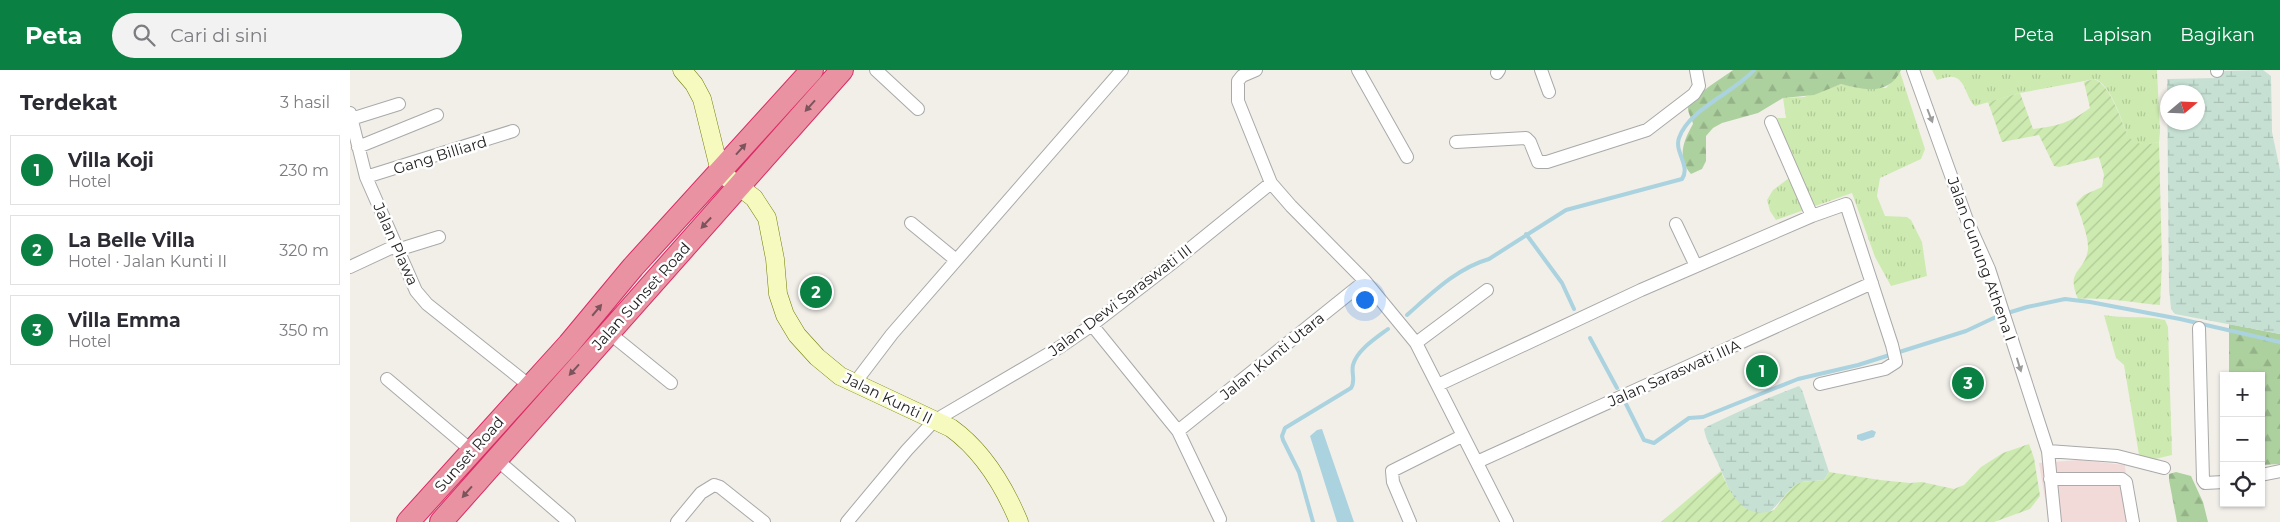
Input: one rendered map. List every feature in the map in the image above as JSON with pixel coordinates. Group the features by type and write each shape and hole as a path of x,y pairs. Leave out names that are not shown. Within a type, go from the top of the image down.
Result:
{"highway":[{"name":"Jalan Sunset Road","path":"530,386 569,344 633,266 812,70"},
{"name":"Jalan Sunset Road","path":"441,522 842,70"},
{"name":"Sunset Road","path":"408,522 530,386"}],"street":[{"path":"682,70 694,84 702,99 720,172"},
{"path":"876,70 918,109"},
{"path":"854,384 877,351 1122,70"},
{"path":"1256,70 1242,76 1238,81 1238,101 1271,182 1291,206 1365,281 1416,342 1507,522"},
{"path":"1358,70 1407,157"},
{"path":"1541,70 1549,92"},
{"path":"1456,142 1526,138 1530,142 1538,162 1547,162 1647,130 1694,94 1699,86 1696,70"},
{"name":"Jalan Gunung Athena I","path":"1913,70 2003,313 2048,451 2055,522"},
{"path":"351,116 399,104"},
{"path":"358,147 437,115"},
{"name":"Jalan Plawa","path":"351,116 366,177 396,248 422,298 530,386"},
{"path":"1771,122 1812,216"},
{"name":"Gang Billiard","path":"366,177 513,132"},
{"name":"Jalan Kunti II","path":"720,172 754,198 767,218 775,259 778,294 785,315 797,335 817,357 840,376 951,428 977,450 999,483 1019,522"},
{"name":"Jalan Dewi Saraswati III","path":"847,522 894,464 934,420 1060,348 1165,269 1271,182"},
{"path":"1438,385 1696,266 1812,216 1846,204 1896,362 1885,369 1820,384"},
{"path":"912,223 956,260"},
{"path":"1676,224 1696,266"},
{"path":"350,267 396,248 439,237"},
{"name":"Jalan Kunti Utara","path":"1178,431 1365,281"},
{"name":"Jalan Saraswati IIIA","path":"1477,462 1872,283"},
{"path":"1416,342 1487,290"},
{"path":"1092,325 1178,431 1220,520"},
{"path":"2199,328 2203,480 2206,483 2220,482"},
{"path":"608,332 671,383"},
{"path":"387,379 472,450"},
{"path":"1410,522 1393,482 1392,471 1462,436"},
{"path":"2048,451 2117,456 2164,468"},
{"path":"496,459 569,522"},
{"path":"2265,473 2280,471"},
{"path":"2050,479 2122,479 2128,486 2133,522"},
{"path":"677,522 701,493 714,485 764,522"}],"shaded area":[{"path":"2079,460 2125,465 2130,522 2049,522 2039,463"}],"green space":[{"path":"1733,70 1901,70 1890,84 1883,87 1867,89 1841,84 1814,95 1783,98 1758,113 1722,123 1713,128 1706,136 1706,161 1702,169 1691,174 1686,168 1683,155 1684,142 1693,124 1688,111 1689,105 1699,94"},
{"path":"1932,70 2157,70 2159,142 2142,144 2131,140 2111,96 2106,88 2095,79 2020,93 1975,106 1961,81 1953,77 1937,80"},
{"path":"2263,70 2271,76 2272,132 2280,170 2280,334 2175,314 2171,309 2169,287 2167,130 2205,130 2205,85 2167,85 2167,79 2218,78 2223,71"},
{"path":"1900,72 1925,149 1921,159 1880,178 1877,196 1885,216 1907,217 1911,220 1922,242 1927,276 1891,286 1875,257 1852,193 1776,220 1770,211 1767,200 1773,190 1797,172 1777,118 1786,118 1783,98 1804,97 1841,84 1859,88 1886,88"},
{"path":"2094,79 2105,88 2110,96 2131,139 2142,144 2159,142 2162,263 2160,305 2109,299 2078,299 2074,282 2075,276 2086,257 2088,244 2076,203 2084,195 2102,187 2104,175 2099,157 2059,167 2054,166 2039,135 2002,142 1988,102 2020,93 2033,129 2049,127 2070,120 2090,108 2084,82"},
{"path":"2104,315 2165,320 2168,327 2172,455 2155,459 2139,455 2124,365 2116,358"},
{"path":"2229,324 2280,334 2280,464 2265,465 2265,372 2229,372"},
{"path":"1799,386 1802,390 1829,472 1824,480 1805,482 1794,486 1769,513 1756,518 1748,517 1732,496 1704,429 1766,399"},
{"path":"2029,444 2034,458 2040,496 2030,509 1994,522 1661,522 1721,471 1728,488 1739,503 1754,512 1763,513 1774,510 1788,491 1797,484 1824,480 1829,472 1880,480 1910,483 1922,482 1954,489 1964,485 1981,467 2003,453"},
{"path":"2176,472 2191,476 2203,502 2208,522 2177,522 2169,480 2169,474"}],"water":[{"path":"1322,429 1354,522 1337,522 1310,436 1317,430"},
{"path":"1872,430 1876,432 1874,437 1862,441 1857,439 1857,435"}],"waterway":[{"path":"1407,315 1455,275 1489,259 1566,210 1682,179 1685,169 1678,143 1684,128 1692,118 1736,86 1754,70"},
{"path":"1526,234 1562,283 1574,309"},
{"path":"1626,404 1644,440 1654,443 1689,418 1703,417 1798,379 1858,365 1966,331 1998,316 2027,307 2065,299 2180,319 2280,342"},
{"path":"1313,522 1299,472 1283,440 1282,436 1285,428 1351,388 1353,383 1353,365 1358,354 1388,329"},
{"path":"1590,338 1617,388"}],"place":[{"name":"La Belle Villa","path":"816,292"},
{"name":"Villa Koji","path":"1762,371"},
{"name":"Villa Emma","path":"1968,383"}]}
